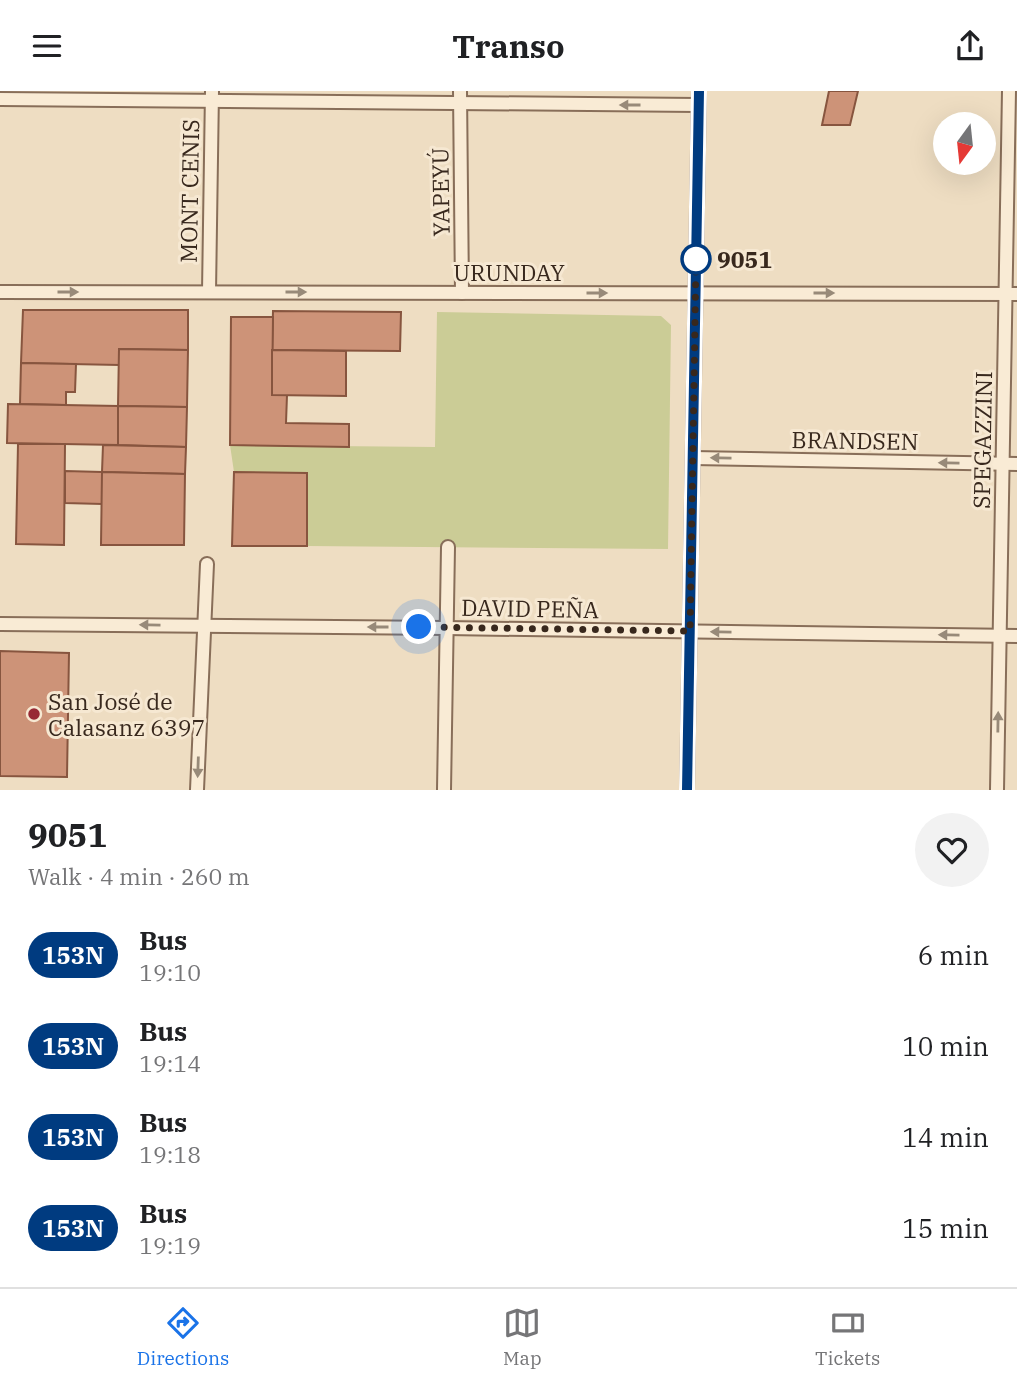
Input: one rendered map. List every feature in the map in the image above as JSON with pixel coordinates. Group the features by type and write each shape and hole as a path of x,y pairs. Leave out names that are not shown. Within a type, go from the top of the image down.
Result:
{"street":[{"path":"687,790 699,91"},
{"name":"SPEGAZZINI","path":"997,790 1003,464 1011,294 1009,91"},
{"name":"MONT CENIS","path":"209,292 212,96"},
{"path":"0,99 460,97 698,105"},
{"name":"YAPEYÚ","path":"460,97 462,293"},
{"name":"URUNDAY","path":"0,292 1011,294"},
{"name":"BRANDSEN","path":"692,458 1017,464"},
{"path":"444,790 448,547"},
{"path":"197,790 207,564"},
{"name":"DAVID PEÑA","path":"0,624 1017,636"}],"green space":[{"path":"437,312 661,316 671,325 668,549 307,546 307,473 234,472 230,445 435,447"}],"building":[{"path":"829,91 858,91 850,125 822,125"},
{"path":"23,310 188,310 188,350 119,349 119,365 21,363"},
{"path":"273,311 401,312 400,351 272,350"},
{"path":"231,317 273,317 272,395 287,395 286,423 349,424 349,447 230,445"},
{"path":"119,349 188,350 187,407 118,406"},
{"path":"272,350 346,351 346,396 272,395"},
{"path":"21,363 76,364 75,392 66,392 66,405 20,404"},
{"path":"8,404 118,406 118,445 7,443"},
{"path":"118,406 187,407 186,447 118,445"},
{"path":"18,444 65,444 64,545 16,544"},
{"path":"103,445 186,447 185,474 102,472"},
{"path":"65,471 102,472 102,504 65,503"},
{"path":"102,472 185,474 184,545 101,545"},
{"path":"234,472 307,473 307,546 232,546"},
{"name":"San José de Calasanz 6397","path":"0,651 69,653 67,777 0,776"}],"bus line":[{"name":"153N","path":"687,790 699,91"}],"place":[{"name":"9051","path":"696,259"},
{"name":"San José de Calasanz 6397","path":"34,714"}],"route":[{"path":"419,627 690,631 696,259"}]}
